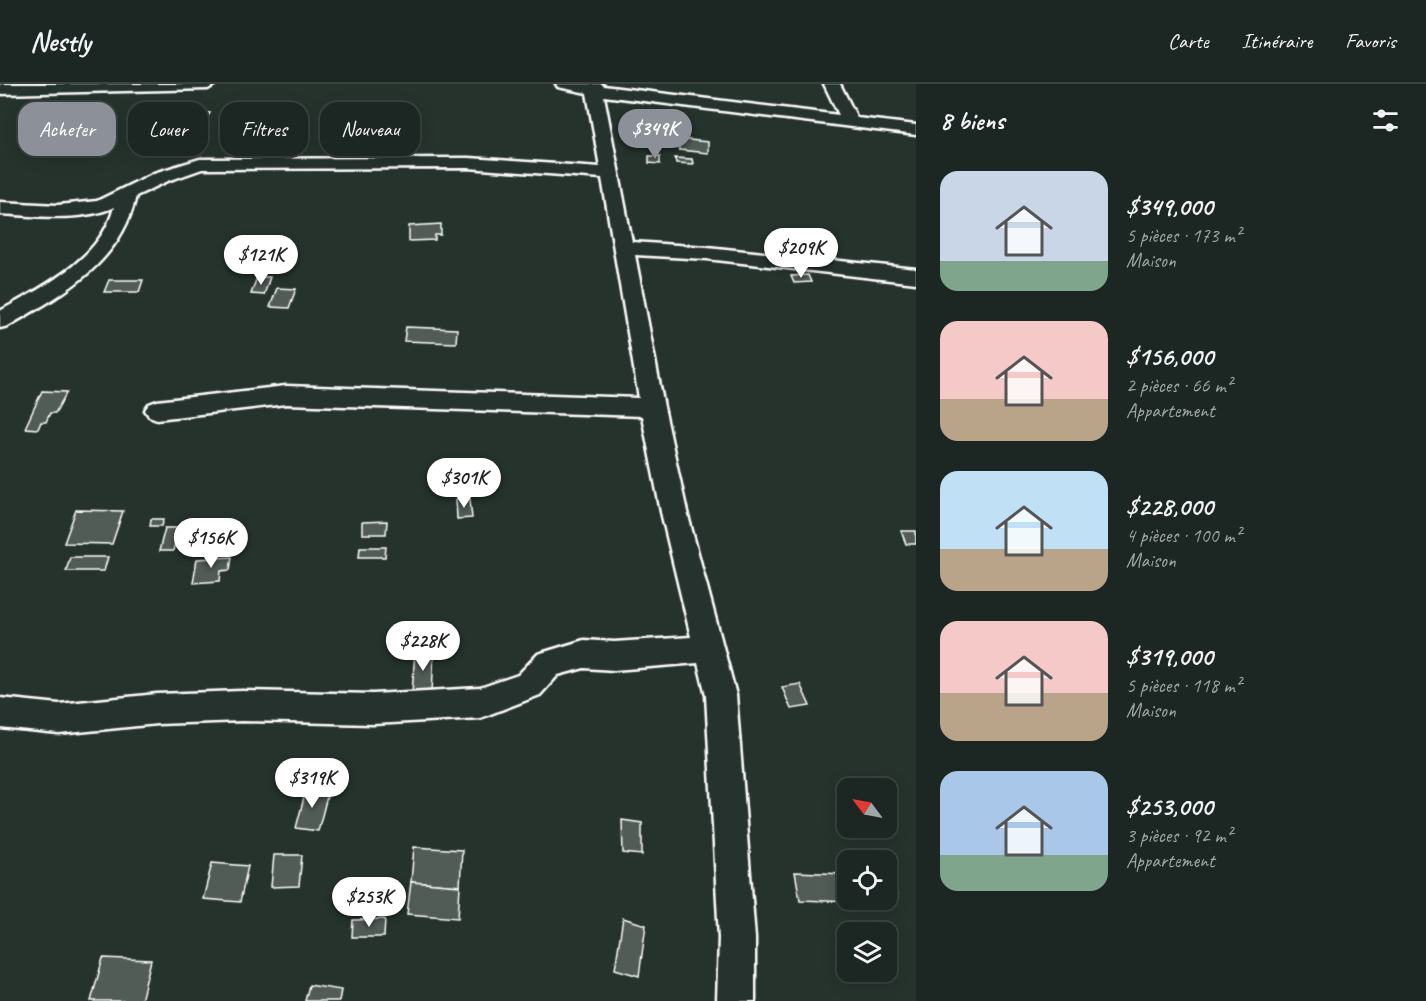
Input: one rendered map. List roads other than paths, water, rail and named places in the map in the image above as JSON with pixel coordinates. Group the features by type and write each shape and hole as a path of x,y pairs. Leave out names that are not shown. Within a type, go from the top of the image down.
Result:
{"street":[{"path":"0,89 208,84"},
{"path":"564,84 916,130"},
{"path":"832,84 851,122"},
{"path":"595,87 652,407 674,512 721,695 738,938 736,1001"},
{"path":"0,208 58,211 101,206 144,184 200,164 468,163 610,173"},
{"path":"0,321 50,291 108,244 125,212 127,194"},
{"path":"623,248 707,253 916,276"},
{"path":"157,410 286,395 652,407"},
{"path":"0,713 59,719 157,709 232,706 431,708 480,703 510,693 530,685 549,664 584,654 614,656 709,649"}]}
